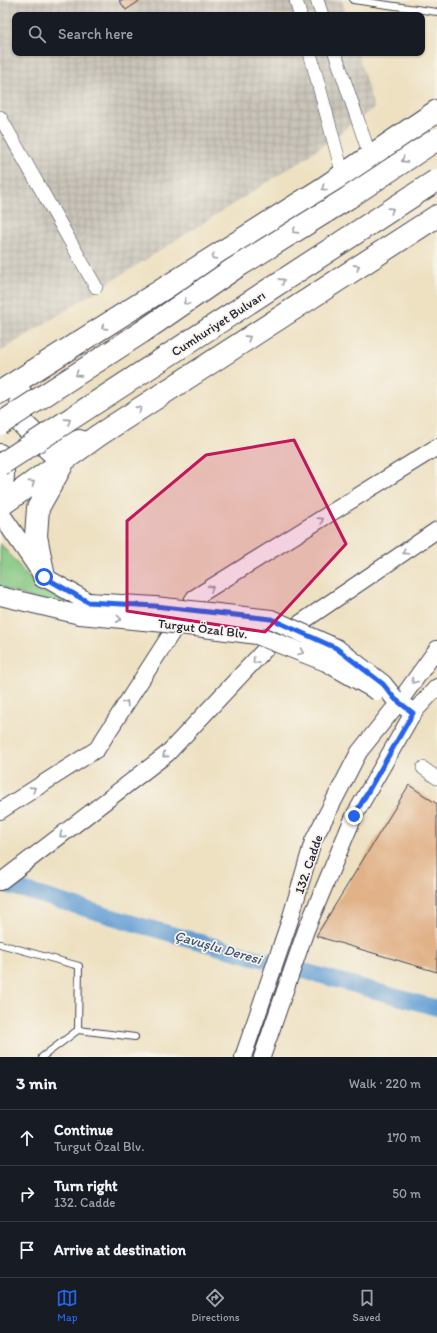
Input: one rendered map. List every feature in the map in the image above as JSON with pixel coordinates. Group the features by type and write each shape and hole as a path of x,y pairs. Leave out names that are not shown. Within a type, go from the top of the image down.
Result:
{"highway":[{"path":"0,392 322,189 437,111"},
{"path":"0,424 142,332 232,270 348,198 437,139"},
{"name":"Cumhuriyet Bulvarı","path":"0,465 437,180"},
{"path":"0,506 99,435 437,216"},
{"path":"45,364 20,392 22,423 51,451 99,435"},
{"path":"44,577 36,536 38,508 64,460"}],"main road":[{"path":"0,453 4,460 5,486 0,499"},
{"name":"Turgut Özal Blv.","path":"0,513 44,577 84,608"},
{"name":"Turgut Özal Blv.","path":"0,596 84,608 164,623 257,635 326,662 379,692 397,700 413,713"}],"street":[{"path":"296,0 299,12"},
{"path":"317,0 321,12"},
{"path":"311,56 343,175"},
{"path":"336,56 370,156"},
{"path":"0,117 96,287"},
{"path":"0,810 96,749 194,598 437,447"},
{"path":"0,882 167,754 271,643 437,530"},
{"name":"132. Cadde","path":"243,1057 290,920 313,842 359,752 437,649"},
{"name":"132. Cadde","path":"262,1057 306,930 354,816 413,713 437,687"},
{"path":"423,768 437,778"}],"lane":[{"path":"353,0 437,12"},
{"path":"0,944 79,966 78,1030"},
{"path":"42,1057 78,1030 135,1037"}],"highlighted area":[{"path":"294,440 346,544 265,632 127,611 127,521 206,455"}],"shaded area":[{"path":"0,0 342,0 346,12 12,12 12,56 359,56 374,108 301,161 0,352"}],"green space":[{"path":"0,543 34,584 103,611 31,598 0,587"}],"building":[{"path":"119,0 141,0 126,10"},
{"path":"409,785 437,804 437,972 316,936"}],"waterway":[{"name":"Çavuşlu Deresi","path":"0,883 139,925 437,1008"}],"route":[{"path":"44,577 88,602 155,606 271,619 336,648 383,684 395,699 413,713 354,816"}]}
